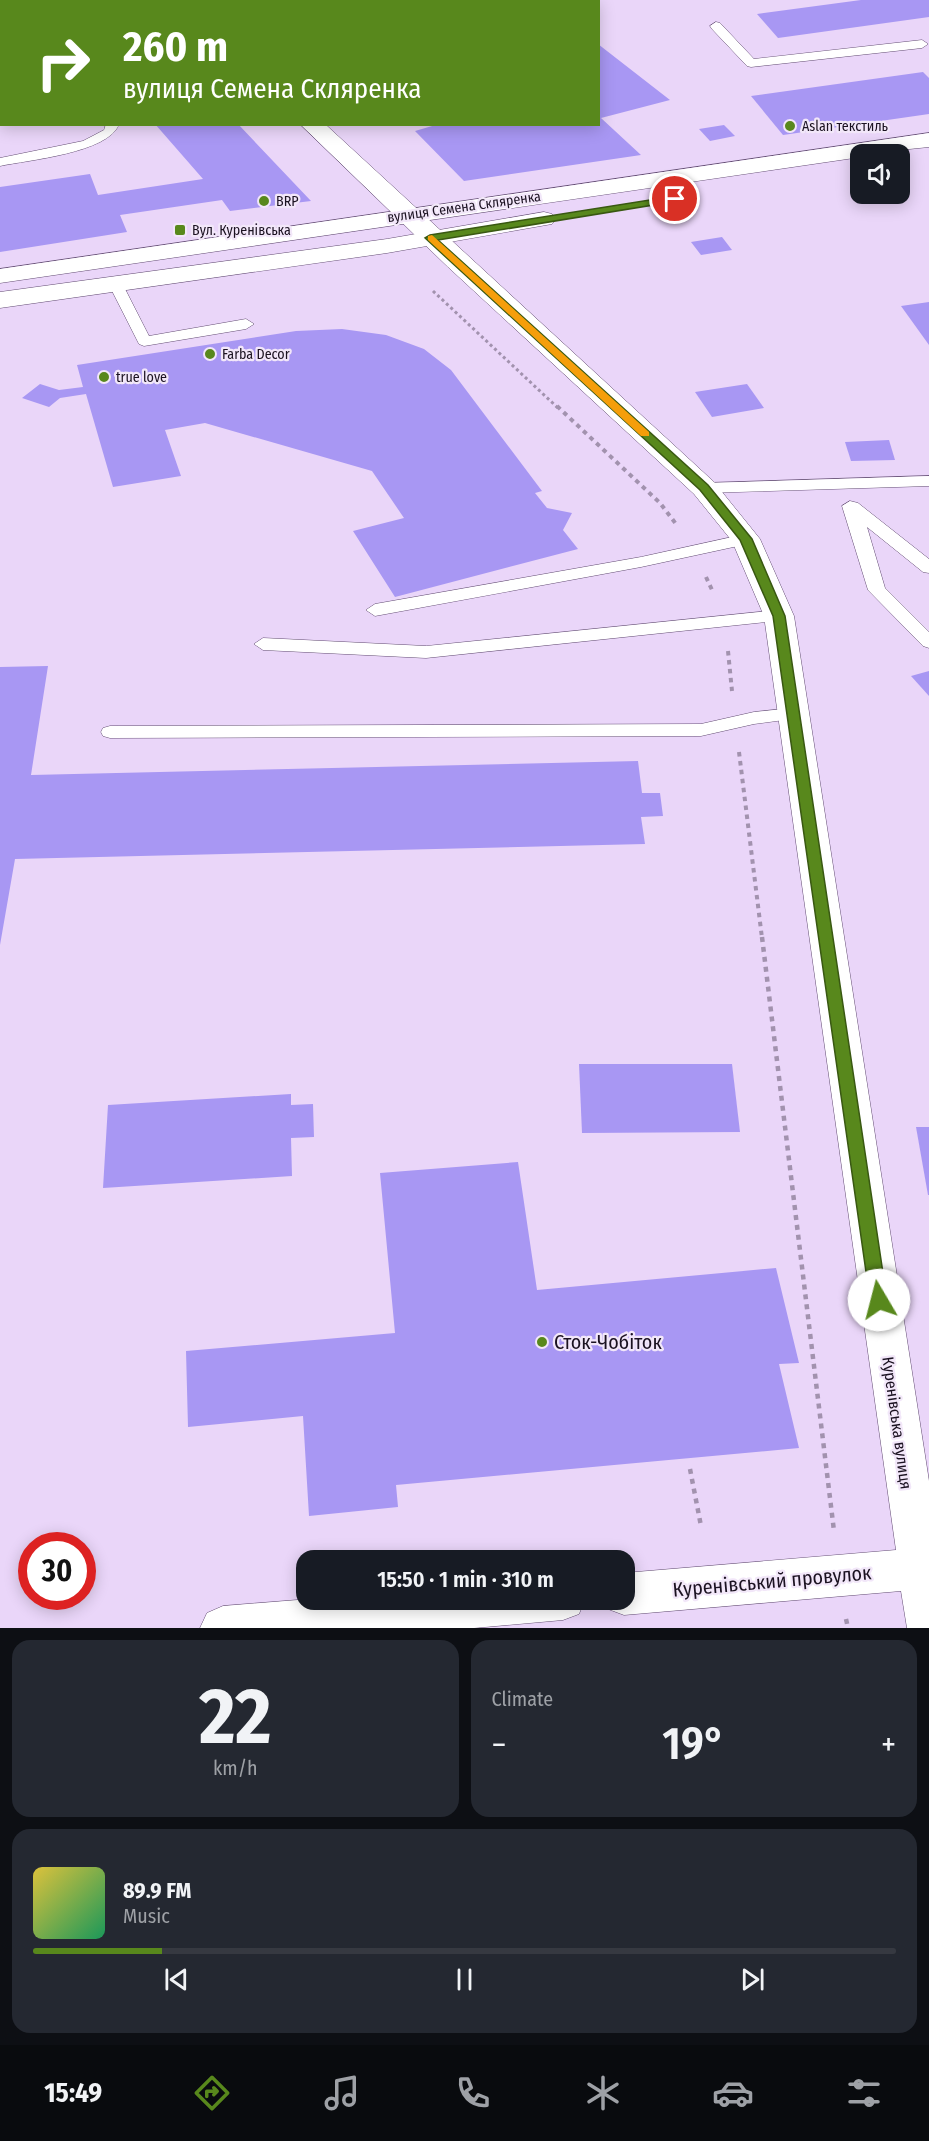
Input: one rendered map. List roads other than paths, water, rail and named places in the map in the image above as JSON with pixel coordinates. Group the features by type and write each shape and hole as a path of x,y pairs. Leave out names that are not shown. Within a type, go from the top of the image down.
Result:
{"street":[{"name":"Куренівська вулиця","path":"313,126 406,216 704,488 746,539 779,616 929,1626"},
{"name":"вулиця Семена Скляренка","path":"0,276 929,140"},
{"path":"910,165 929,162"},
{"name":"вулиця Семена Скляренка","path":"0,300 430,238 850,174"},
{"name":"Куренівський провулок","path":"635,1593 919,1569"},
{"path":"223,1628 434,1610"}],"lane":[{"path":"716,26 751,63 927,43"},
{"path":"0,162 87,144 110,132 112,126"},
{"path":"115,283 144,341 246,324"},
{"path":"704,488 929,481"},
{"path":"830,485 852,507 929,568"},
{"path":"852,507 877,590 929,642"},
{"path":"375,610 746,539"},
{"path":"263,644 426,652 779,616"},
{"path":"110,732 701,730 736,722 792,714"}],"place":[{"name":"Aslan текстиль","path":"790,126"},
{"name":"BRP","path":"264,201"},
{"name":"Вул. Куренівська","path":"180,230"},
{"name":"Farba Decor","path":"210,354"},
{"name":"true love","path":"104,377"},
{"name":"Сток-Чобіток","path":"542,1342"}]}
